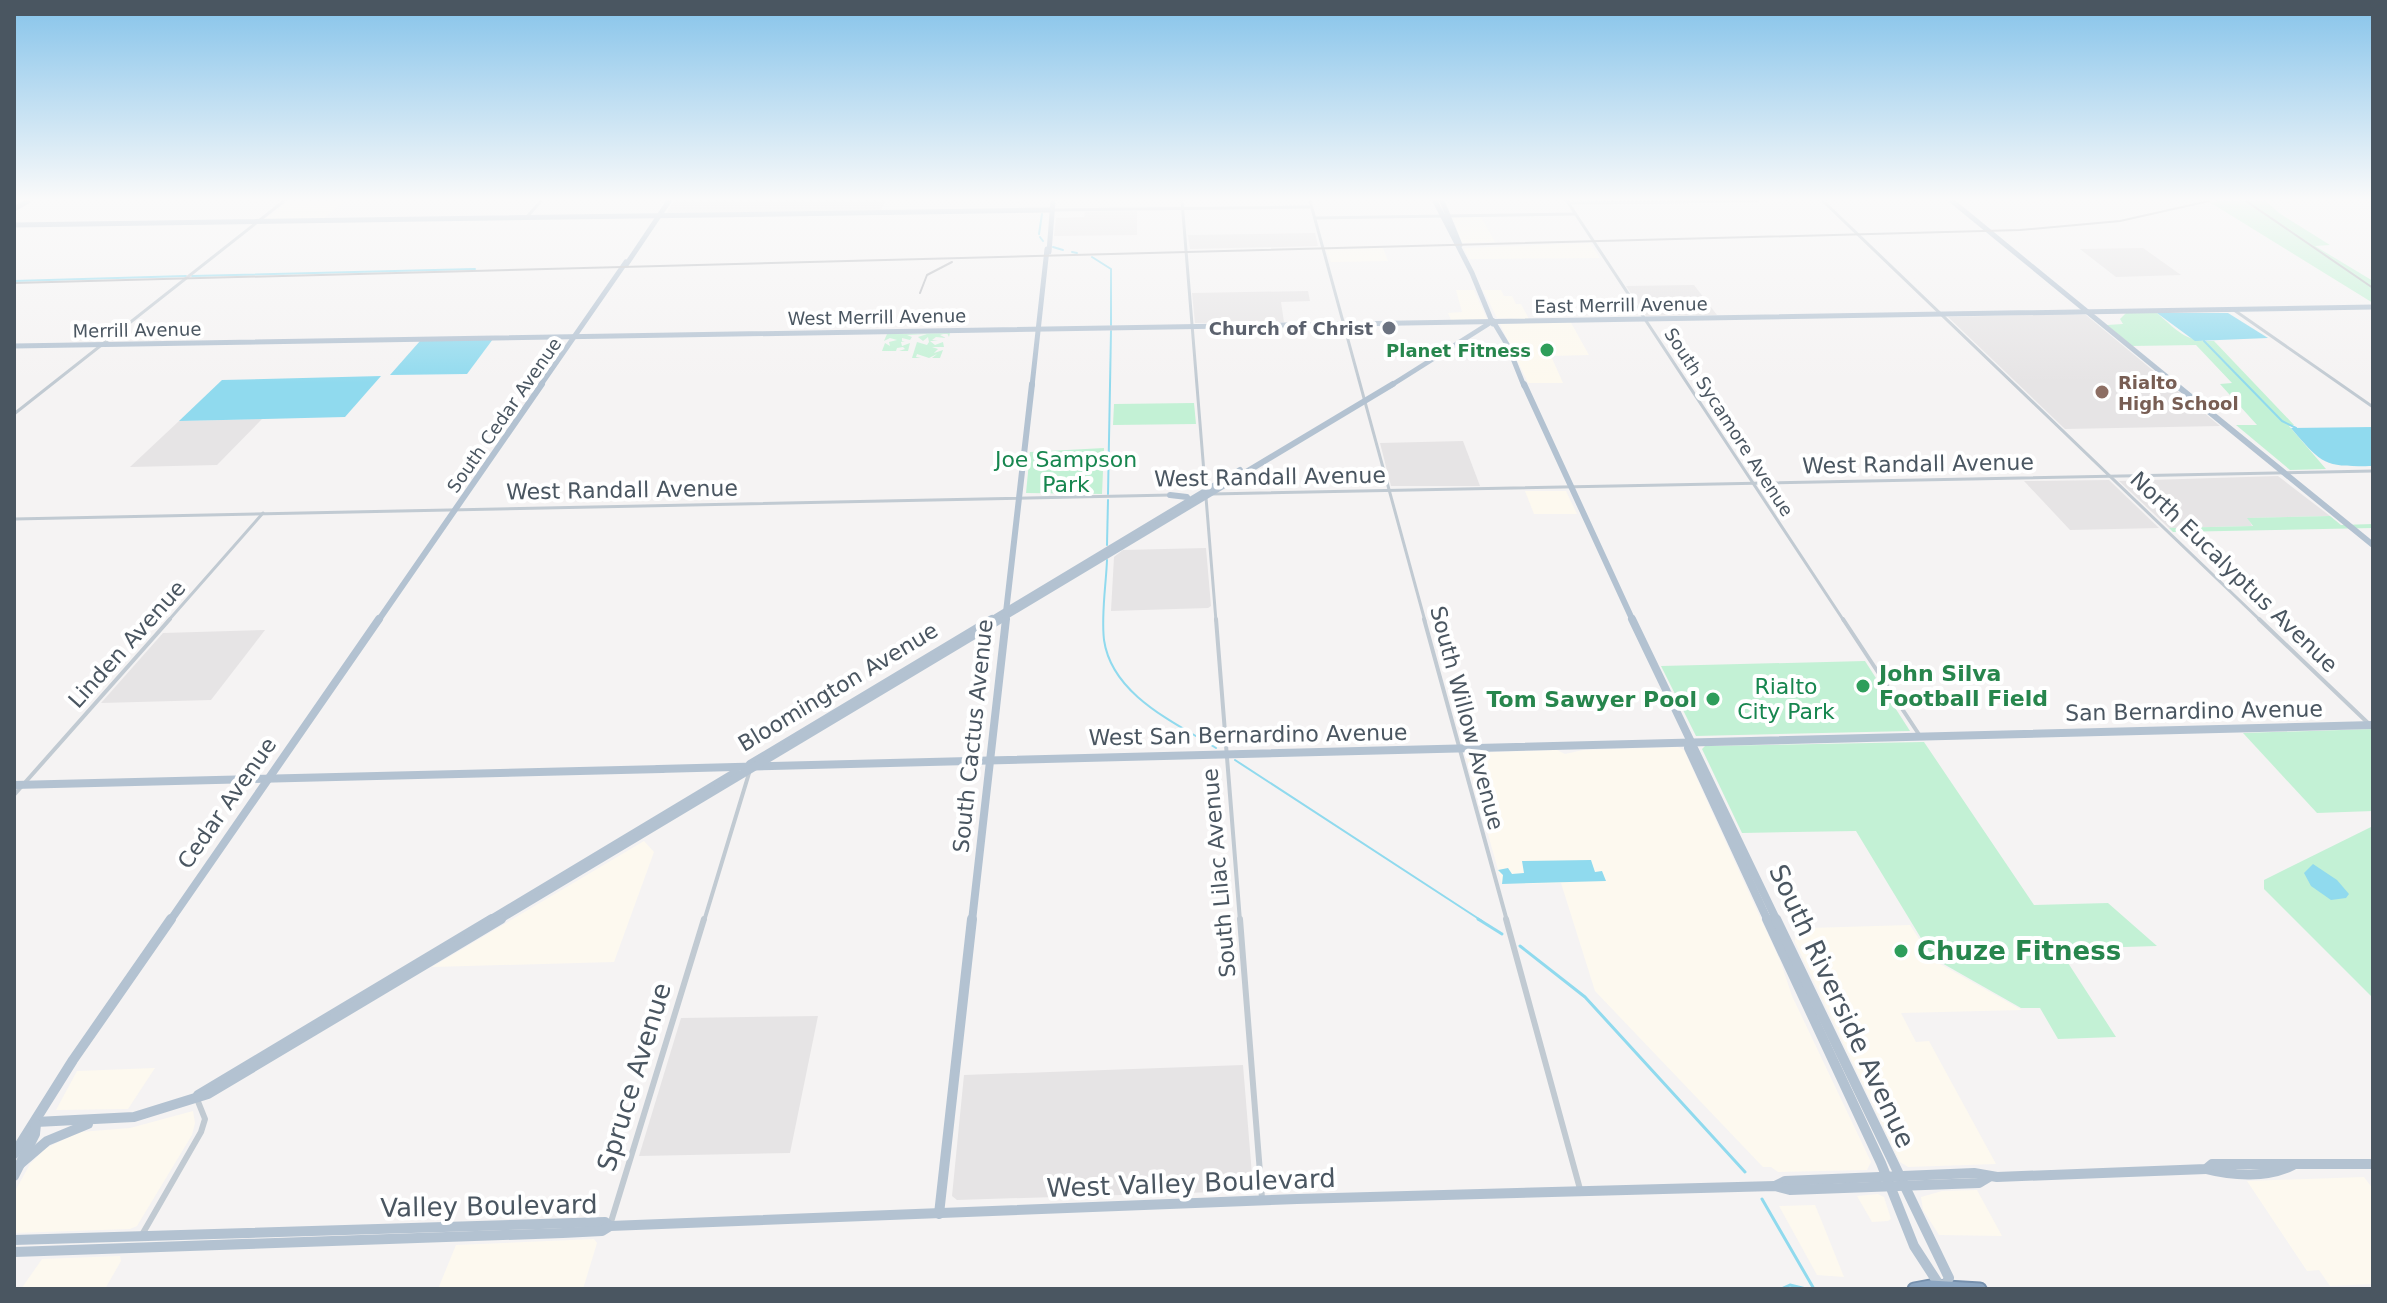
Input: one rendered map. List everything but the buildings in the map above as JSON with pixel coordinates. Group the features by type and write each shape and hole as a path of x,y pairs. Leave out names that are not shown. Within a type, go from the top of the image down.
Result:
{"highway":[{"path":"1914,1289 1980,1289"}],"main road":[{"name":"South Cedar Avenue","path":"455,509 626,262"},
{"name":"South Cactus Avenue","path":"939,1214 1046,262"},
{"name":"South Riverside Avenue","path":"1466,262 1689,742 1696,748 1790,948 1894,1181 1929,1276 1944,1288"},
{"path":"2026,262 2373,545"},
{"name":"East Merrill Avenue","path":"1494,324 2373,307"},
{"name":"West Merrill Avenue","path":"260,342 1191,326 1494,324"},
{"name":"Bloomington Avenue","path":"779,759 987,628 1024,600 1494,324"},
{"name":"Bloomington Avenue","path":"1364,399 1494,324"},
{"name":"Merrill Avenue","path":"14,346 260,342"},
{"path":"1205,482 1218,486 1228,494"},
{"path":"1170,495 1187,497 1191,502 1207,506"},
{"name":"Bloomington Avenue","path":"544,890 615,851 747,767 1191,502"},
{"name":"Cedar Avenue","path":"14,1154 64,1072 455,509"},
{"path":"1009,594 1024,600"},
{"path":"987,628 999,628 1004,632"},
{"name":"San Bernardino Avenue","path":"1689,742 2372,725"},
{"name":"South Riverside Avenue","path":"1689,742 1688,748 1769,924 1894,1181"},
{"name":"West San Bernardino Avenue","path":"268,779 1689,742"},
{"name":"West San Bernardino Avenue","path":"658,769 747,767 779,759 808,765"},
{"name":"Bloomington Avenue","path":"36,1122 99,1120 150,1114 208,1094 747,767"},
{"path":"721,769 725,775 723,780"},
{"path":"18,785 268,779"},
{"path":"615,851 637,831"},
{"path":"1769,924 1790,948"},
{"path":"17,1171 56,1136 99,1120"},
{"name":"Cedar Avenue","path":"17,1171 35,1134 36,1122"},
{"name":"West Valley Boulevard","path":"610,1226 1262,1201 1775,1186 1790,1190 1894,1181 1979,1183 1989,1177 2206,1169 2219,1173 2281,1171 2293,1165 2373,1164"},
{"name":"Valley Boulevard","path":"14,1240 605,1222 610,1226 602,1231 563,1233 14,1252"}],"street":[{"path":"14,414 207,262"},
{"name":"South Lilac Avenue","path":"1186,262 1262,1201"},
{"name":"South Willow Avenue","path":"1326,262 1580,1192"},
{"name":"South Sycamore Avenue","path":"1607,262 1920,736"},
{"name":"North Eucalyptus Avenue","path":"1886,262 2372,725"},
{"path":"2233,309 2373,407"},
{"name":"West Randall Avenue","path":"14,519 2373,471"},
{"name":"Linden Avenue","path":"14,795 18,785 263,513"},
{"name":"Spruce Avenue","path":"610,1226 747,767"},
{"path":"141,1237 201,1132 205,1119 196,1097"}],"shaded area":[{"path":"2096,262 2162,262 2181,275 2116,277"},
{"path":"1694,285 1717,315 1646,316 1626,286"},
{"path":"1456,290 1474,290 1487,319 1451,320 1448,313 1462,312"},
{"path":"1483,290 1501,290 1504,296 1512,296 1516,304 1521,304 1529,319 1497,318"},
{"path":"1308,291 1310,301 1281,302 1284,322 1195,323 1192,293"},
{"name":"Rialto High School","path":"2086,315 2220,426 2065,429 1948,317"},
{"path":"1570,321 1589,355 1551,356 1563,383 1528,383 1500,324"},
{"path":"262,419 217,465 130,467 179,421"},
{"path":"1463,441 1480,486 1391,486 1380,443"},
{"path":"2278,476 2330,516 2248,518 2252,526 2169,528 2119,481"},
{"path":"2109,480 2159,528 2070,530 2024,481"},
{"path":"1525,491 1566,491 1577,514 1534,514"},
{"path":"1206,548 1211,606 1208,608 1111,611 1114,557 1123,550"},
{"path":"265,630 211,700 101,703 163,633"},
{"path":"1678,747 1684,750 1781,963 1792,996 1871,1162 1867,1170 1778,1172 1771,1167 1763,1167 1595,991 1561,883 1502,884 1466,756 1469,753 1557,750 1565,754 1583,750"},
{"path":"644,841 654,852 614,962 432,967"},
{"path":"1910,925 1933,960 2022,1010 1901,1013 1916,1042 1929,1041 1996,1164 1908,1167 1900,1162 1795,942 1795,932 1809,928"},
{"path":"818,1016 790,1153 639,1156 681,1018"},
{"path":"1243,1065 1253,1187 1248,1191 957,1200 952,1196 964,1075"},
{"path":"155,1068 128,1109 56,1110 77,1071"},
{"path":"193,1111 195,1123 192,1135 137,1226 130,1229 14,1233 14,1193 30,1164 46,1148 80,1132 130,1128"},
{"path":"2364,1177 2373,1189 2373,1284 2330,1286 2319,1270 2307,1271 2247,1181"},
{"path":"1977,1190 2002,1236 1939,1235 1923,1210 1921,1197 1942,1191"},
{"path":"1878,1194 1884,1197 1891,1219 1888,1221 1872,1222 1857,1196"},
{"path":"1815,1205 1844,1277 1817,1275 1779,1206"},
{"path":"594,1239 597,1243 583,1289 438,1289 456,1245"},
{"path":"120,1256 121,1261 105,1289 21,1289 42,1259"}],"green space":[{"path":"2306,262 2341,262 2373,281 2373,303"},
{"path":"2126,313 2157,313 2189,337 2214,341 2294,425 2289,426 2326,469 2290,470 2236,425 2257,425 2220,384 2232,383 2196,345 2132,346 2107,325 2123,324 2120,319"},
{"path":"947,333 940,335 946,338 936,337 932,340 938,341 930,341 935,345 943,342 944,347 932,347 938,349 934,353 943,350 940,358 932,358 937,354 929,358 917,354 916,357 921,358 912,358 917,342 927,345 929,342 928,337 923,341 918,337 927,334 907,335 912,337 910,340 902,338 905,341 901,342 902,346 910,343 908,351 899,351 905,349 903,347 896,351 882,351 885,343 890,346 889,342 897,340 890,338 884,341 887,334"},
{"path":"1194,403 1196,424 1113,425 1114,404"},
{"name":"Joe Sampson Park","path":"1104,448 1102,494 1026,493 1030,452"},
{"path":"2330,516 2341,525 2373,524 2373,528 2173,532 2169,528 2253,526 2247,518"},
{"name":"Rialto City Park","path":"1865,661 1910,731 1696,736 1661,666"},
{"path":"2373,729 2373,811 2317,813 2243,733"},
{"path":"1924,742 2034,905 2108,903 2157,946 2059,949 2116,1037 2058,1039 2040,1008 2021,1008 1933,958 1856,831 1742,833 1702,749 1705,746"},
{"path":"2373,826 2373,998 2264,889 2264,880"}],"water":[{"path":"2157,313 2228,313 2268,338 2195,341"},
{"path":"493,339 467,374 390,375 420,341"},
{"path":"381,376 345,417 179,421 222,380"},
{"path":"2373,427 2373,466 2344,466 2325,461 2310,450 2291,428"},
{"path":"1591,860 1595,872 1602,871 1606,881 1502,884 1503,875 1498,870 1508,868 1512,874 1524,873 1522,861"},
{"path":"2313,864 2337,880 2349,894 2346,898 2331,900 2311,886 2304,873"}],"waterway":[{"path":"1100,262 1111,269 1111,325"},
{"path":"192,276 475,269"},
{"path":"14,281 186,276"},
{"path":"1108,494 1111,331"},
{"path":"2204,341 2282,421 2296,428"},
{"path":"1107,545 1108,500"},
{"path":"1107,560 1103,610 1104,640 1109,659 1119,676 1147,705 1216,748"},
{"path":"1235,760 1482,921"},
{"path":"1478,919 1502,934"},
{"path":"1520,946 1585,997 1745,1172"},
{"path":"1762,1199 1814,1289"},
{"path":"1781,1289 1790,1285 1806,1289"}],"railway":[{"path":"14,283 816,262"},
{"path":"920,293 927,275 952,262"},
{"path":"2335,262 2373,288"}],"place":[{"name":"Church of Christ","path":"1389,328"},
{"name":"Planet Fitness","path":"1547,350"},
{"name":"Rialto High School","path":"2102,392"},
{"name":"John Silva Football Field","path":"1863,686"},
{"name":"Tom Sawyer Pool","path":"1713,699"},
{"name":"Chuze Fitness","path":"1901,951"}]}
